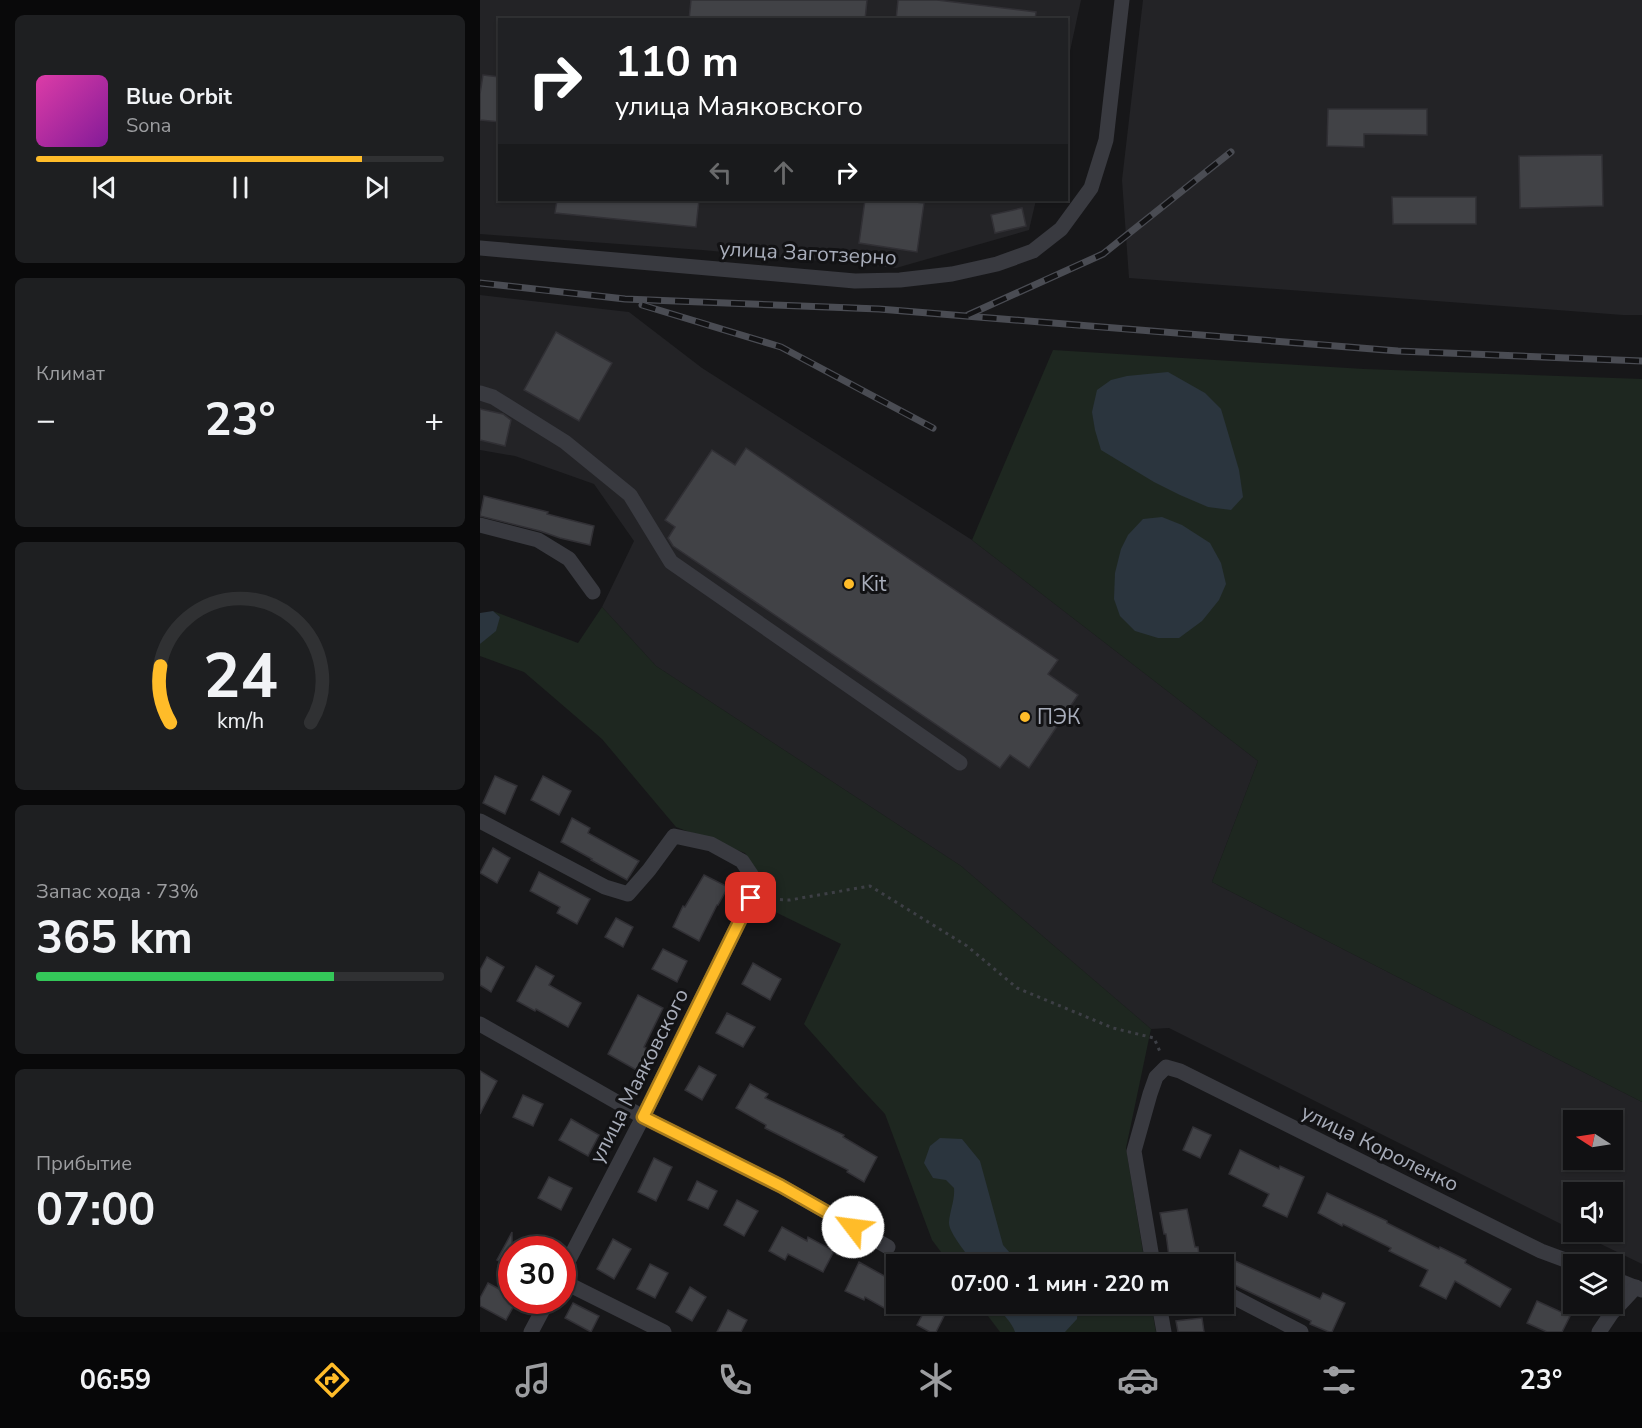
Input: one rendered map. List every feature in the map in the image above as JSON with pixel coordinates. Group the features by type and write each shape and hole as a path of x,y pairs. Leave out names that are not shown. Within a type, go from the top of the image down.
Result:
{"street":[{"name":"улица Заготзерно","path":"480,248 855,281 900,280 952,274 997,264 1033,251 1061,229 1091,188 1106,140 1122,0"},
{"path":"480,393 493,397 565,442 630,495 671,562 960,763"},
{"path":"480,525 538,540 570,559 593,592"},
{"path":"481,825 605,886 628,894 674,836 711,844 742,861 754,879 751,898"},
{"name":"улица Маяковского","path":"576,1246 643,1117 751,898"},
{"path":"480,1024 643,1117 781,1186 888,1247"},
{"path":"1151,1254 1134,1151 1156,1077 1166,1067"},
{"name":"улица Короленко","path":"1166,1067 1180,1071 1542,1251 1563,1259"},
{"path":"1599,1332 1611,1314 1639,1289 1623,1282"},
{"path":"576,1288 664,1332"},
{"path":"1234,1297 1301,1332"},
{"path":"531,1332 541,1314"},
{"path":"1161,1314 1164,1332"}],"path":[{"path":"751,898 790,900 870,886 967,946 1017,988 1113,1028 1154,1038 1166,1067"}],"shaded area":[{"path":"480,0 1081,0 1068,60 1068,18 498,18 498,201 1036,201 1029,230 896,268 702,250 480,234"},
{"path":"1143,0 1642,0 1642,315 1129,278 1122,180"},
{"path":"480,295 629,312 702,368 972,540 1258,761 1212,882 1642,1102 1642,1264 1597,1242 1623,1242 1623,1182 1563,1182 1563,1225 1169,1028 1151,1029 961,866 656,666 602,607 634,541 594,484 515,456 480,450"},
{"path":"1053,350 1364,369 1642,379 1642,1102 1212,882 1258,761 972,540"},
{"path":"1168,372 1205,393 1221,409 1239,470 1243,497 1231,510 1208,507 1180,495 1101,450 1092,412 1097,390 1111,380"},
{"path":"1162,517 1182,525 1210,543 1221,563 1226,584 1219,600 1202,621 1179,638 1158,638 1135,631 1120,616 1114,599 1115,573 1121,549 1128,535 1143,519"},
{"path":"602,607 656,666 961,866 1151,1029 1126,1148 1143,1254 942,1254 932,1240 885,1114 804,1024 841,944 765,907 765,897 758,874 745,853 676,827 602,739 524,672 480,656 480,644 500,617 493,611 578,643"},
{"path":"493,611 500,617 496,631 480,644 480,613"},
{"path":"940,1138 962,1139 980,1161 1003,1245 1010,1253 1027,1254 967,1254 955,1237 949,1222 954,1188 946,1180 933,1178 924,1163 930,1146"},
{"path":"986,1314 1153,1314 1156,1332 1000,1332"},
{"path":"1003,1314 1077,1314 1077,1319 1065,1332 1015,1332"}],"building":[{"path":"691,0 867,0 865,18 689,18"},
{"path":"898,0 937,0 1036,12 1035,18 896,18"},
{"path":"483,75 498,77 498,122 480,120"},
{"path":"1328,109 1427,109 1427,135 1364,134 1364,147 1327,146"},
{"path":"1602,155 1603,206 1520,208 1519,156"},
{"path":"1392,197 1476,197 1476,224 1393,224"},
{"path":"557,201 699,201 696,227 555,213"},
{"path":"865,201 924,203 917,252 859,243"},
{"path":"1022,208 1026,226 995,233 991,215"},
{"path":"556,332 612,363 579,421 524,390"},
{"path":"480,409 503,414 511,420 505,446 480,440"},
{"path":"746,448 1058,660 1048,674 1078,695 1029,768 1010,755 1000,768 673,546 668,538 675,527 665,520 712,450 735,465"},
{"path":"484,496 594,526 590,545 480,516"},
{"path":"495,776 517,786 505,814 483,803"},
{"path":"543,776 571,791 559,815 531,800"},
{"path":"572,818 590,828 588,833 639,861 627,880 561,842"},
{"path":"493,848 510,858 497,883 480,873"},
{"path":"539,872 590,899 577,924 557,913 560,907 530,891"},
{"path":"704,875 728,887 699,941 673,927 683,906 685,907"},
{"path":"616,918 633,927 623,947 605,937"},
{"path":"663,949 687,961 677,982 652,969"},
{"path":"487,957 504,967 491,992 480,985 480,970"},
{"path":"753,963 781,979 770,1000 742,984"},
{"path":"536,966 554,976 549,985 581,1003 568,1027 517,1001"},
{"path":"638,995 663,1008 644,1047 649,1050 638,1071 608,1054"},
{"path":"727,1013 755,1027 743,1047 716,1033"},
{"path":"699,1066 716,1075 702,1100 685,1090"},
{"path":"480,1071 497,1081 480,1114"},
{"path":"750,1084 768,1094 765,1098 844,1135 843,1137 877,1157 864,1182 847,1172 848,1170 765,1128 766,1125 736,1108"},
{"path":"523,1095 543,1104 533,1126 513,1117"},
{"path":"571,1119 599,1135 588,1156 559,1140"},
{"path":"1193,1127 1211,1135 1200,1158 1183,1150"},
{"path":"1240,1150 1279,1169 1280,1166 1304,1177 1287,1217 1263,1206 1269,1194 1229,1174"},
{"path":"654,1158 672,1167 656,1201 638,1192"},
{"path":"549,1177 572,1188 561,1210 538,1198"},
{"path":"697,1181 717,1191 708,1209 688,1200"},
{"path":"1327,1193 1439,1249 1440,1247 1466,1260 1465,1263 1511,1289 1500,1307 1455,1281 1446,1299 1420,1286 1428,1270 1389,1251 1391,1248 1318,1213"},
{"path":"737,1200 758,1211 744,1236 724,1225"},
{"path":"1187,1209 1195,1247 1198,1247 1199,1254 1169,1254 1160,1213"},
{"path":"782,1227 807,1241 808,1237 834,1251 823,1272 788,1254 785,1260 769,1251"},
{"path":"613,1239 631,1249 614,1279 597,1269"},
{"path":"1234,1260 1320,1299 1323,1293 1345,1303 1332,1332 1310,1324 1311,1321 1234,1285"},
{"path":"859,1262 886,1277 886,1309 865,1297 864,1300 845,1291"},
{"path":"650,1264 668,1273 655,1298 637,1289"},
{"path":"488,1283 498,1288 498,1314 509,1314 506,1320 480,1306 480,1298"},
{"path":"690,1287 706,1297 692,1321 676,1312"},
{"path":"1537,1301 1570,1316 1562,1332 1547,1332 1527,1323"},
{"path":"576,1304 599,1316 591,1332 565,1318 567,1314 576,1314"},
{"path":"728,1310 747,1320 741,1332 717,1332"},
{"path":"923,1314 945,1314 936,1332 930,1332 917,1325"},
{"path":"1202,1318 1204,1332 1178,1332 1176,1321"}],"railway":[{"path":"968,315 1103,254 1231,152"},
{"path":"480,283 625,299 879,309 1398,351 1642,361"},
{"path":"642,305 781,347 933,428"}],"place":[{"name":"Kit","path":"849,584"},
{"name":"ПЭК","path":"1025,717"}],"route":[{"path":"751,898 643,1117 781,1186 853,1227"}]}
